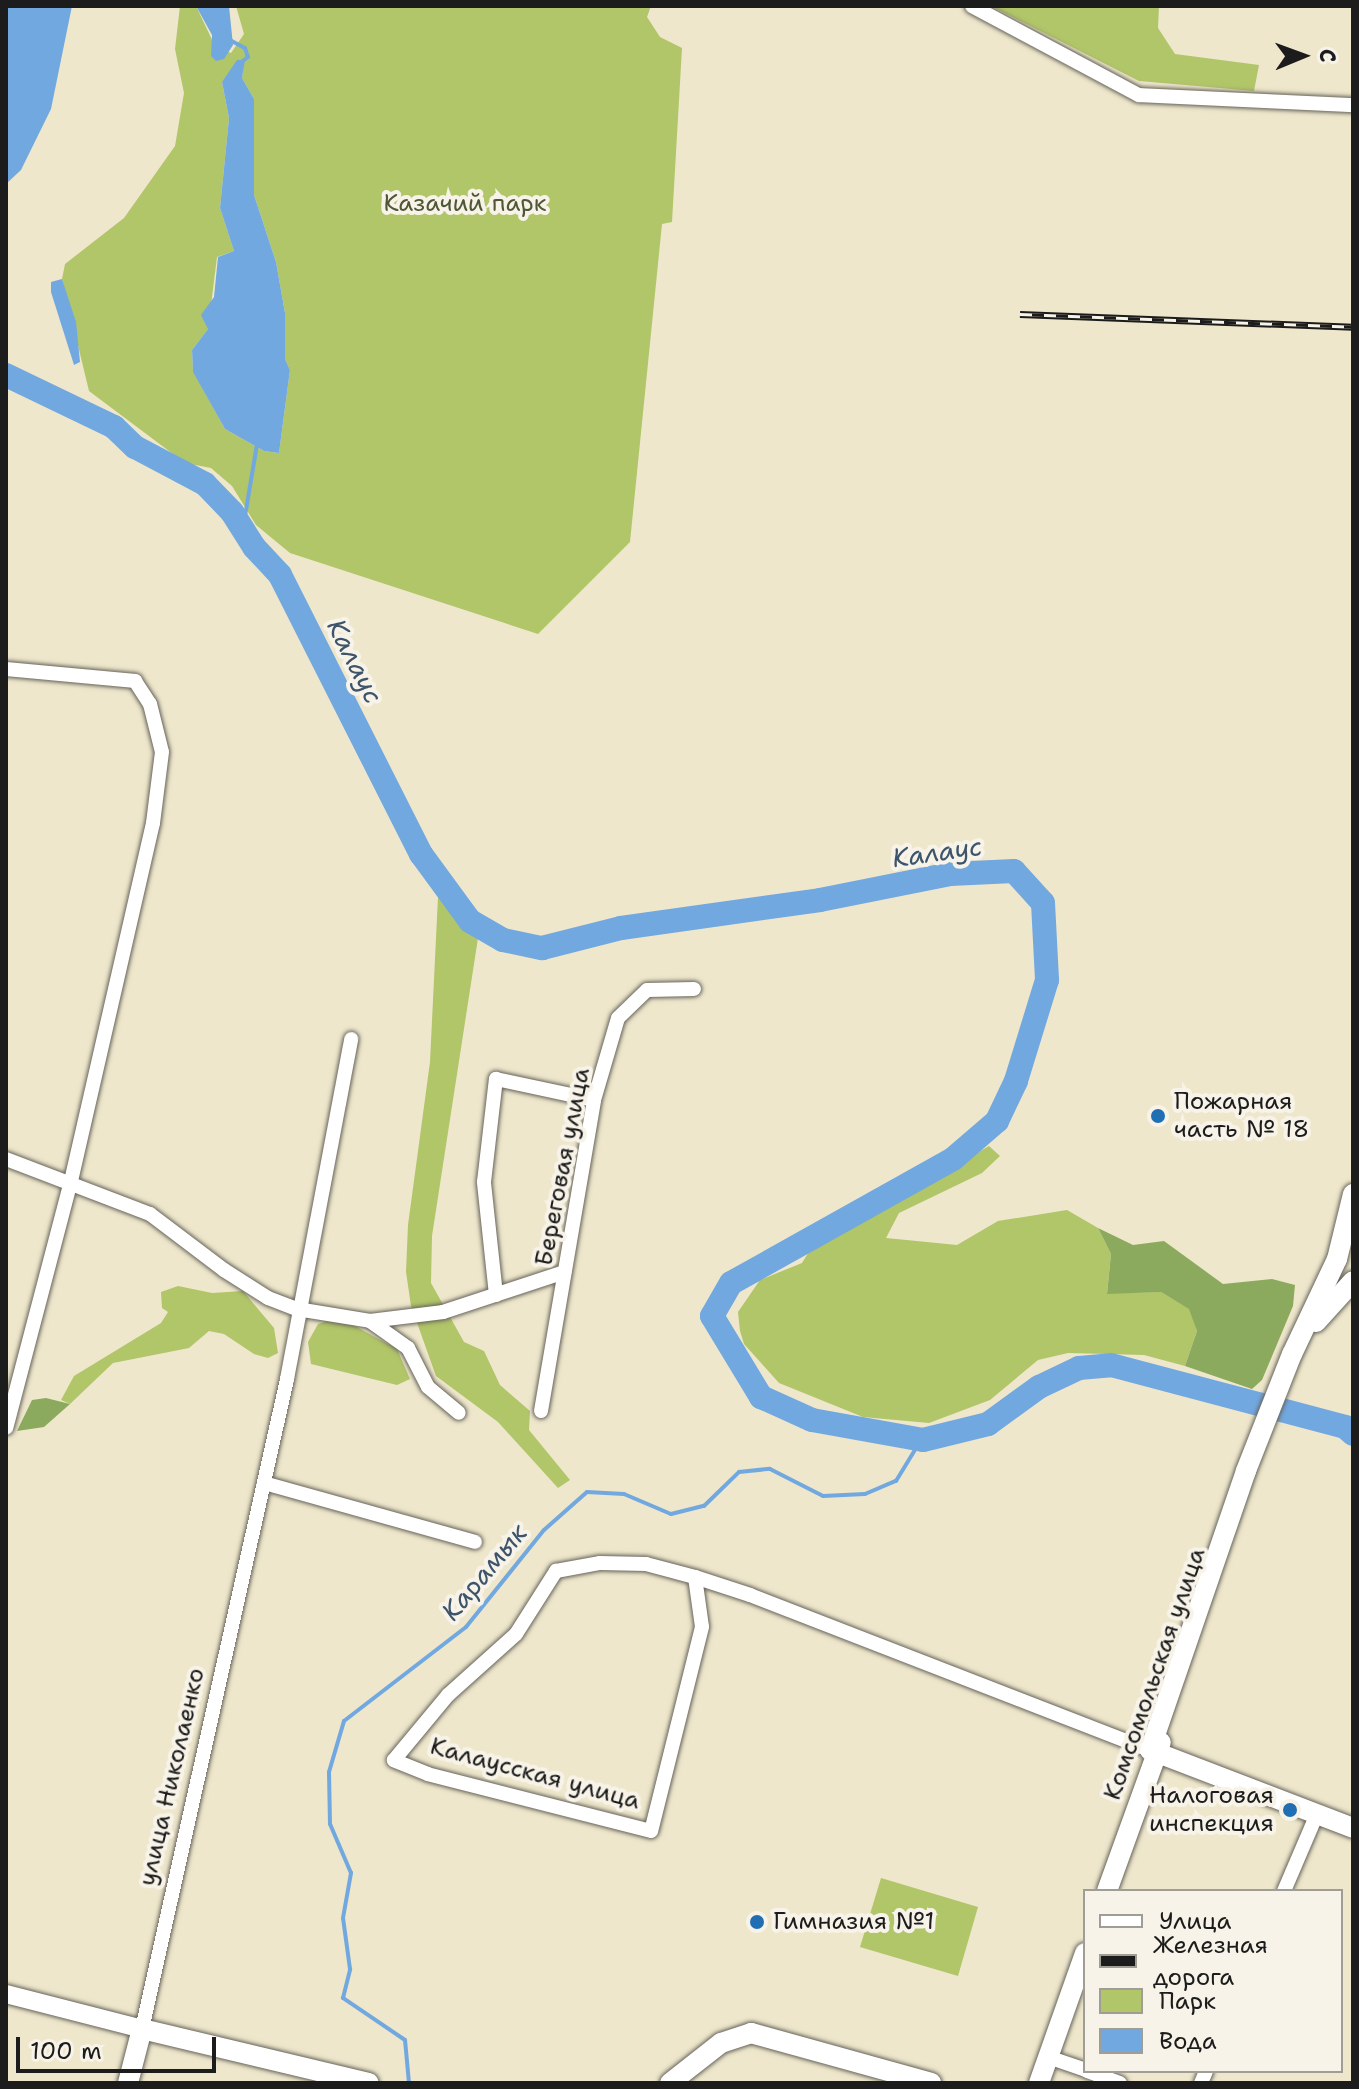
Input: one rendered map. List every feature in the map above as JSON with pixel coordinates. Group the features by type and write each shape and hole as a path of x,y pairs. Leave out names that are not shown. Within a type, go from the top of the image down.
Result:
{"main road":[{"path":"1292,1354 1345,1257 1353,1194"},
{"path":"1292,1354 1353,1281"},
{"name":"Комсомольская улица","path":"1108,1889 1153,1749 1217,1576 1246,1471 1292,1354"},
{"name":"Калаусская улица","path":"1153,1749 1353,1828"},
{"path":"1039,2083 1083,1959"},
{"path":"142,2029 369,2083"},
{"name":"улица Николаенко","path":"128,2083 142,2029"},
{"path":"670,2083 721,2043 751,2033 931,2083"}],"street":[{"path":"972,6 1139,95 1353,105"},
{"path":"6,669 135,681 159,729 162,781 71,1181 6,1428"},
{"name":"Береговая улица","path":"541,1411 594,1100 618,1018 647,990 694,989"},
{"name":"улица Николаенко","path":"142,2029 264,1483 351,1039"},
{"path":"496,1295 484,1182 496,1079 594,1100"},
{"path":"6,1159 71,1181 150,1214 235,1277 297,1309 370,1321 443,1312 565,1272"},
{"path":"370,1321 408,1348 428,1387 459,1413"},
{"path":"264,1483 475,1542"},
{"name":"Калаусская улица","path":"695,1577 702,1627 651,1831 442,1778 394,1760 448,1695 516,1634 556,1571 600,1563 646,1564 695,1577 1153,1749"},
{"path":"1285,1889 1317,1814"},
{"path":"6,1994 142,2029"},
{"path":"1048,2057 1083,2070"},
{"path":"1092,2073 1120,2083"}],"green space":[{"name":"Казачий парк","path":"180,6 196,6 215,46 231,53 244,34 236,6 651,6 647,17 660,37 682,48 672,222 662,224 630,542 538,634 290,553 256,525 232,486 211,468 185,463 89,391 62,279 65,264 124,218 175,146 184,93 175,49","holes":["244,61 242,78 254,99 254,195 276,262 285,313 285,359 290,370 279,453 264,451 225,429 193,371 192,350 208,329 217,257 234,251 220,208 229,118 222,82"]},
{"path":"991,6 1159,6 1158,28 1175,54 1259,65 1254,91 1139,81"},
{"path":"438,897 478,938 432,1236 431,1283 464,1342 484,1351 500,1385 530,1411 529,1430 570,1480 558,1488 498,1422 436,1376 411,1306 406,1272 408,1225 430,1062"},
{"path":"989,1146 1000,1156 982,1173 899,1213 886,1238 957,1245 998,1221 1067,1210 1098,1228 1111,1254 1107,1293 1161,1292 1190,1309 1197,1331 1185,1366 1144,1355 1068,1353 1038,1360 990,1400 929,1423 863,1417 779,1383 744,1344 740,1331 738,1312 760,1280 802,1263 810,1250"},
{"path":"1098,1228 1133,1245 1164,1241 1223,1284 1272,1279 1295,1285 1293,1306 1262,1380 1252,1389 1185,1366 1197,1331 1189,1309 1161,1292 1107,1294 1111,1254"},
{"path":"178,1286 212,1293 243,1291 274,1328 278,1353 268,1358 254,1354 224,1334 209,1331 189,1348 113,1363 70,1404 61,1400 74,1376 161,1323 168,1312 162,1308 161,1292"},
{"path":"327,1321 353,1325 397,1349 410,1379 397,1385 311,1364 308,1342 318,1324"},
{"path":"46,1398 70,1404 44,1427 17,1431 32,1400"},
{"path":"881,1878 978,1907 958,1976 860,1947"}],"water":[{"path":"6,6 72,6 51,109 21,170 6,184"},
{"path":"196,6 229,6 233,45 224,59 216,61 211,56 212,35"},
{"path":"237,60 245,60 242,78 254,99 254,195 276,262 285,313 285,359 290,370 279,453 264,451 225,429 193,372 192,350 208,329 201,315 214,297 218,257 234,251 220,208 229,118 222,82"},
{"path":"62,279 76,322 80,362 74,365 51,292 51,282"}],"waterway":[{"path":"228,39 245,48 248,57 240,63"},
{"name":"Калаус","path":"6,375 114,427 135,447 205,484 232,512 254,547 280,575 421,854 470,921 503,940 542,948 621,928 820,900 950,874 1014,871 1043,903 1047,980 1016,1081 997,1121 953,1159 731,1283 712,1316 761,1397 812,1420 923,1440 988,1424 1039,1387 1079,1368 1111,1365 1345,1427 1353,1434"},
{"path":"243,528 257,444"},
{"name":"Карамык","path":"409,2083 405,2040 343,1998 350,1969 343,1918 351,1873 330,1824 329,1772 344,1721 466,1627 544,1530 587,1492 624,1494 671,1514 704,1506 739,1472 770,1469 823,1496 865,1494 896,1481 921,1440"}],"railway":[{"path":"1020,314 1353,327"}],"place":[{"name":"Пожарная часть № 18","path":"1158,1116"},
{"name":"Налоговая инспекция","path":"1290,1810"},
{"name":"Гимназия №1","path":"757,1922"}]}
